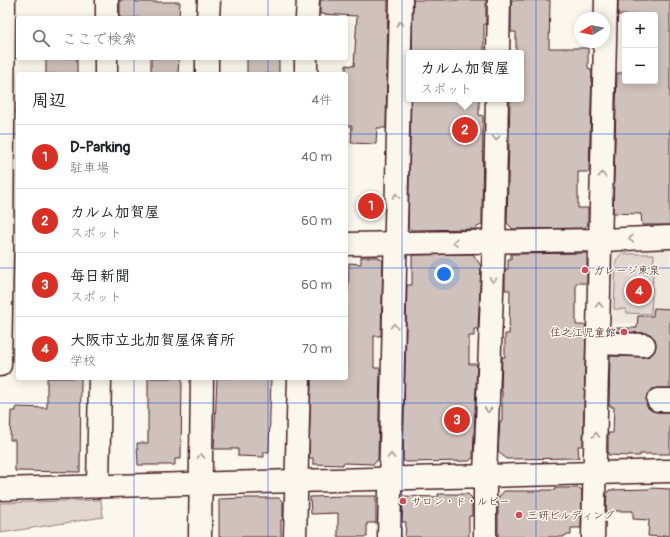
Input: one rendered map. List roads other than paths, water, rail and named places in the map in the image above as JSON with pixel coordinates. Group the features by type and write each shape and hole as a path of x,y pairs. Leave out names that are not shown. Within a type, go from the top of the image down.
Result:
{"street":[{"path":"0,365 7,252 4,0"},
{"path":"107,0 107,16"},
{"path":"208,16 209,0"},
{"path":"307,16 308,0"},
{"path":"389,537 401,0"},
{"path":"498,50 499,0"},
{"path":"593,537 606,0"},
{"path":"106,60 106,72"},
{"path":"207,72 208,60"},
{"path":"306,60 306,72"},
{"path":"485,537 485,476 494,241 497,102"},
{"path":"348,244 600,240 670,237"},
{"path":"598,343 644,345"},
{"path":"98,486 100,380"},
{"path":"200,537 202,380"},
{"path":"296,537 299,380"},
{"path":"0,489 670,471"}],"place":[{"name":"カルム加賀屋","path":"465,130"},
{"name":"D-Parking","path":"371,206"},
{"name":"ガレージ東泉","path":"585,270"},
{"name":"大阪市立北加賀屋保育所","path":"639,291"},
{"name":"住之江児童館","path":"624,332"},
{"name":"毎日新聞","path":"457,420"},
{"name":"サロン・ド・ルビー","path":"403,501"},
{"name":"三研ビルディング","path":"519,515"}]}
